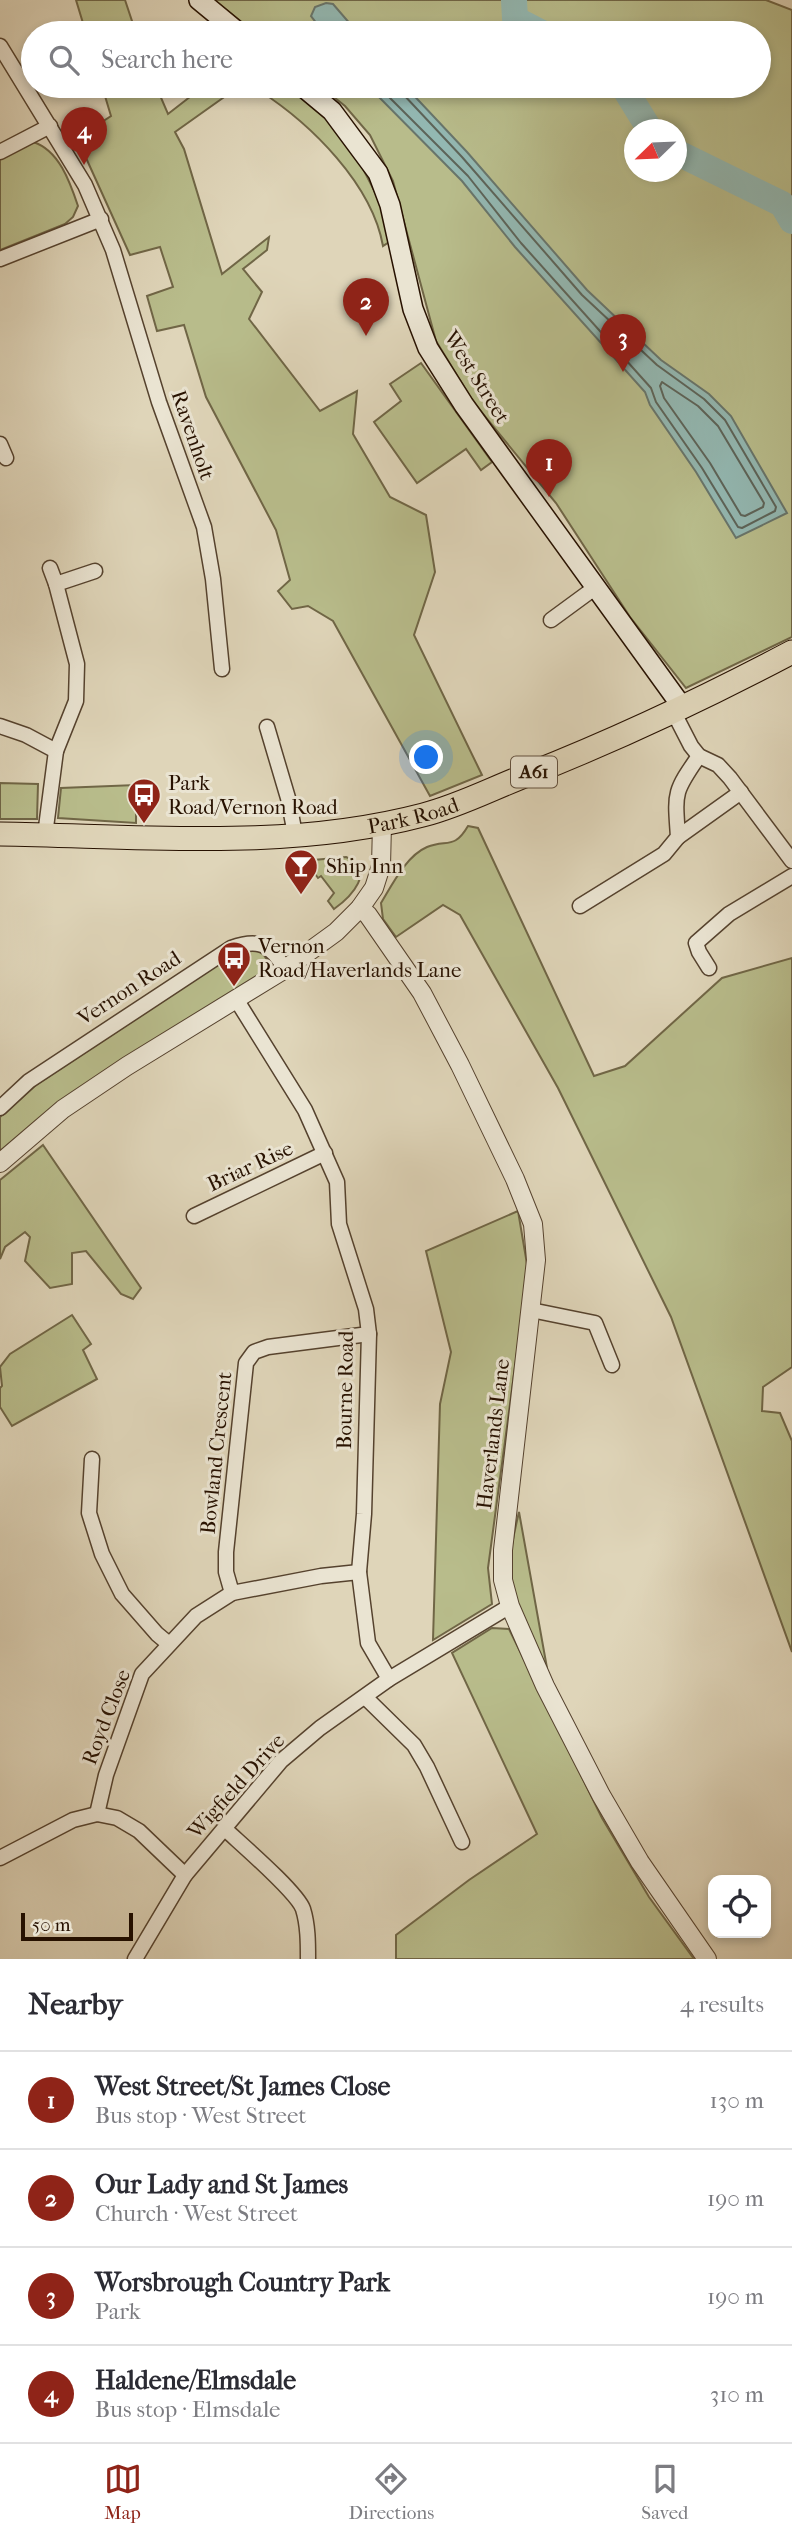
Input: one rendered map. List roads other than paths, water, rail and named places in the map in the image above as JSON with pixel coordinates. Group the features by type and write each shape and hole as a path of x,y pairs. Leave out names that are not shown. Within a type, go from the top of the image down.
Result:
{"highway":[{"name":"Park Road","path":"0,834 190,838 295,834 382,824 424,815 614,740 792,652"}],"main road":[{"path":"199,0 224,21"},
{"name":"West Street","path":"316,98 332,111 378,173 390,205 413,309 428,348 464,405 596,587 679,710"}],"street":[{"name":"Ravenholt","path":"0,46 21,80"},
{"name":"Ravenholt","path":"32,98 85,185 113,250 159,402 204,527 213,579 222,670"},
{"path":"0,152 50,126"},
{"path":"0,259 101,219"},
{"path":"0,444 6,458"},
{"path":"45,835 56,751 76,701 77,664 51,568"},
{"path":"56,584 95,571"},
{"path":"551,620 596,587"},
{"path":"679,710 691,746 699,756 718,765 775,836 792,862"},
{"path":"0,726 26,735 56,751"},
{"path":"267,727 288,798 295,834"},
{"path":"678,837 674,804 677,789 699,756"},
{"path":"580,906 664,854 678,837 741,792"},
{"path":"0,1163 63,1109 318,947 360,908 374,888 381,866 382,824"},
{"path":"709,968 696,943 729,914 792,876"},
{"name":"Haverlands Lane","path":"360,908 368,915 422,993 515,1179 533,1224 536,1260 503,1550 503,1580 510,1606 545,1686 601,1794 659,1892 706,1959"},
{"name":"Vernon Road","path":"0,1108 29,1081 231,947 250,941 264,945 285,969"},
{"name":"Bourne Road","path":"236,999 305,1110 325,1153 337,1182 339,1224 366,1309 369,1334 364,1514 359,1572 368,1643 389,1679"},
{"name":"Briar Rise","path":"194,1216 325,1153"},
{"path":"531,1310 595,1323 612,1365"},
{"name":"Bowland Crescent","path":"232,1593 226,1572 226,1552 246,1363 254,1352 268,1347 369,1334"},
{"path":"92,1459 89,1513 102,1554 122,1594 169,1644"},
{"name":"Royd Close","path":"97,1814 106,1775 142,1674 196,1616 232,1593 321,1576 359,1572"},
{"name":"Wigfield Drive","path":"135,1959 186,1875 281,1761 320,1728 389,1679 510,1606"},
{"path":"365,1697 414,1745 462,1842"},
{"path":"0,1858 73,1820 97,1814 117,1818 139,1832 186,1875"},
{"path":"225,1829 277,1878 302,1907 309,1940 308,1959"}],"water":[{"path":"326,3 333,4 348,21 315,21 311,16 315,7"},
{"path":"380,98 416,98 587,290 661,360 709,394 731,416 787,513 736,538 696,472 650,405 645,392 515,247 462,181"}],"waterway":[{"path":"514,0 515,19 519,21"},
{"path":"630,98 643,119"},
{"path":"687,157 782,204 792,221"}],"place":[{"name":"Haldene/Elmsdale","path":"84,165"},
{"name":"Our Lady and St James","path":"366,336"},
{"name":"Worsbrough Country Park","path":"623,372"},
{"name":"West Street/St James Close","path":"549,497"},
{"name":"Park Road/Vernon Road","path":"144,825"},
{"name":"Ship Inn","path":"301,896"},
{"name":"Vernon Road/Haverlands Lane","path":"234,988"}]}
